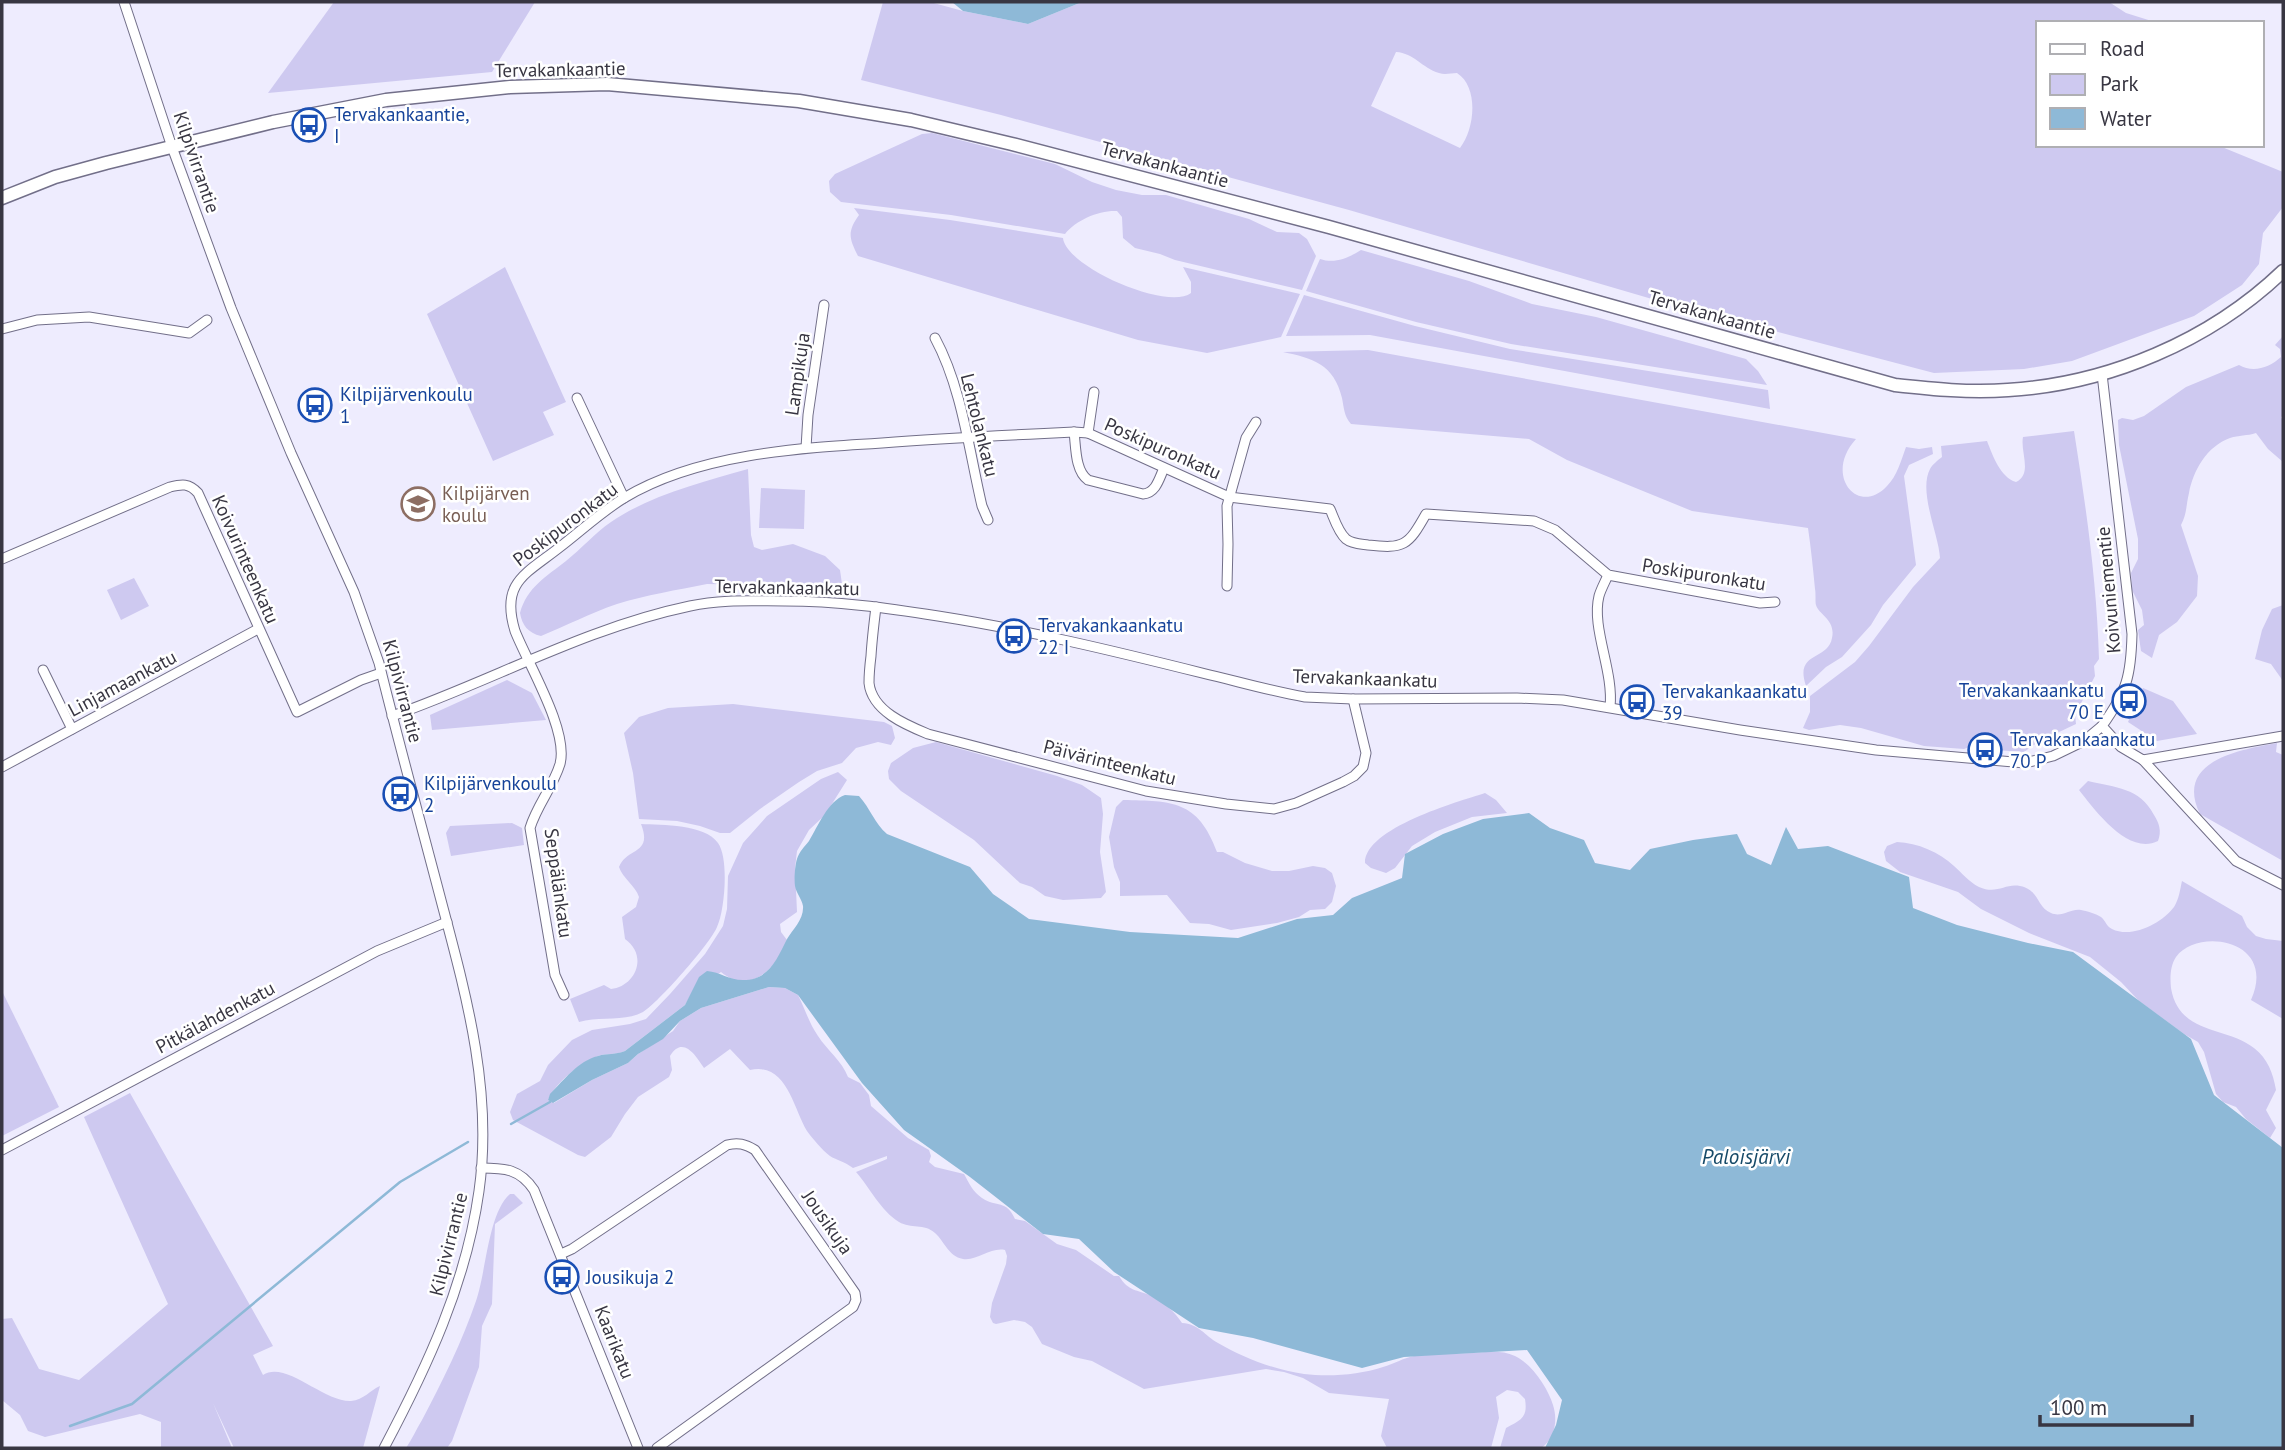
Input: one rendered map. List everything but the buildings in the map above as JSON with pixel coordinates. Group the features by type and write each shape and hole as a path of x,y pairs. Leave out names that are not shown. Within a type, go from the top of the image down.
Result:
{"street":[{"name":"Kilpivirrantie","path":"124,2 172,147 231,308 291,453 354,592 381,673 465,995 481,1079 483,1136 475,1219 453,1300 426,1366 384,1448"},
{"name":"Tervakankaantie","path":"2,198 55,177 172,147 273,122 386,100 510,87 607,84 799,101 911,120 1329,227 1895,385 1954,390 2007,390 2047,386 2102,374 2166,350 2199,333 2240,308 2283,271"},
{"name":"Lampikuja","path":"806,448 808,415 824,305"},
{"path":"2,329 37,320 89,317 189,333 207,320"},
{"name":"Lehtolankatu","path":"935,338 944,354 967,437 982,506 988,520"},
{"name":"Koivuniementie","path":"2102,374 2132,634 2131,664 2121,699 2102,726"},
{"path":"1088,433 1094,392"},
{"path":"577,398 624,498"},
{"path":"1227,586 1227,506 1246,438 1256,422"},
{"path":"1074,432 1080,470 1082,476 1088,480 1143,494 1150,493 1164,468"},
{"name":"Poskipuronkatu","path":"528,662 511,618 512,591 519,580 624,498 649,486 719,462 753,455 806,448 967,437 1088,433 1229,497 1330,509 1348,540 1359,544 1391,547 1403,544 1412,538 1426,514 1534,521 1555,530 1608,575 1760,603 1775,602"},
{"name":"Koivurinteenkatu","path":"2,559 170,486 192,486 198,493 297,712 381,673"},
{"path":"1608,575 1599,595 1598,608 1610,684 1610,707"},
{"name":"Tervakankaankatu","path":"392,716 600,631 693,605 725,601 803,601 876,607 1014,628 1305,697 1517,698 1563,701 1875,750 2025,763 2053,756 2074,746 2102,726"},
{"name":"Päivärinteenkatu","path":"876,607 869,684 874,697 897,719 928,734 1146,791 1264,808 1284,807 1305,800 1354,776 1363,767 1366,753 1353,699"},
{"name":"Linjamaankatu","path":"2,767 258,629"},
{"name":"Seppälänkatu","path":"528,662 557,725 561,744 561,761 556,775 530,828 555,975 564,995"},
{"path":"43,670 72,729"},
{"path":"2102,726 2121,747 2143,760 2236,861 2283,885"},
{"path":"2143,760 2283,736"},
{"name":"Pitkälahdenkatu","path":"2,1150 377,951 447,922"},
{"name":"Jousikuja","path":"561,1254 727,1145 736,1143 755,1150 855,1293 856,1300 852,1307 657,1448"},
{"name":"Kaarikatu","path":"481,1168 508,1169 525,1177 538,1199 638,1448"}],"green space":[{"path":"334,2 535,2 492,72 268,93"},
{"path":"883,2 930,2 1028,24 1082,2 2109,2 2126,13 2152,21 2036,21 2036,147 2222,147 2283,172 2283,207 2263,233 2259,264 2242,285 2194,316 2072,361 2024,369 1934,373 1652,299 1349,210 1001,115 861,80","holes":["1396,52 1413,58 1433,71 1443,74 1457,73 1469,88 1472,98 1471,120 1460,148 1371,106"]},
{"path":"932,133 1055,164 1116,190 1142,195 1166,195 1249,219 1277,232 1299,233 1307,239 1316,256 1302,290 1135,248 1123,238 1122,217 1117,211 1088,217 1065,234 951,215 841,202 830,192 829,181 835,174 922,134"},
{"path":"854,208 1063,238 1068,249 1098,273 1119,283 1161,296 1179,297 1191,293 1191,282 1183,267 1300,294 1281,337 1207,353 1138,340 858,256 851,235 859,215"},
{"path":"1361,250 1469,281 1532,304 1596,317 1746,359 1767,385 1511,344 1416,322 1306,291 1320,259 1341,259"},
{"path":"505,267 566,402 543,412 554,435 493,461 427,314"},
{"path":"1304,295 1510,349 1768,390 1770,409 1370,335 1286,336"},
{"path":"2283,336 2283,462 2268,449 2256,433 2222,442 2202,460 2191,485 2181,525 2198,576 2197,596 2177,622 2159,635 2152,658 2141,651 2138,630 2144,625 2142,610 2132,590 2131,573 2138,559 2138,539 2119,445 2118,420 2133,420 2144,416 2186,387 2239,365 2255,369 2271,364 2281,357 2280,349 2275,345"},
{"path":"1368,350 1856,439 1843,466 1844,478 1848,488 1865,497 1876,494 1887,486 1906,447 1932,447 1933,454 1909,465 1904,476 1916,565 1883,605 1871,625 1842,657 1826,667 1806,686 1804,667 1808,661 1825,650 1833,632 1816,605 1808,528 1692,511 1567,460 1529,439 1351,424 1338,387 1327,370 1312,360 1283,352"},
{"path":"2074,431 2087,516 2099,659 2094,666 2095,676 2075,715 2076,724 2038,742 2024,752 1995,750 1992,743 1986,741 1964,749 1924,746 1861,728 1840,725 1809,730 1803,728 1810,712 1810,696 1855,662 1913,587 1940,558 1926,489 1930,469 1942,457 1941,446 1987,441 2001,471 2016,482 2024,474 2025,468 2023,437"},
{"path":"748,469 754,547 762,550 793,544 825,556 840,570 843,591 828,586 707,584 617,604 541,636 529,631 524,625 520,613 527,596 545,577 611,522 660,497"},
{"path":"761,488 805,490 804,529 759,528"},
{"path":"134,578 149,606 121,620 107,590"},
{"path":"2283,605 2283,681 2271,664 2255,659 2262,630 2272,609"},
{"path":"507,680 532,693 546,720 432,730 430,715"},
{"path":"2143,688 2173,701 2197,734 2157,741 2128,722"},
{"path":"733,704 884,722 892,726 895,738 891,745 878,742 856,748 842,763 817,771 799,782 730,833 720,833 677,821 639,819 624,733 639,717 668,708"},
{"path":"936,742 1057,776 1082,785 1101,798 1103,814 1100,852 1106,892 1101,898 1063,900 1045,896 1020,883 974,840 901,791 889,779 891,763 913,748"},
{"path":"2277,743 2276,752 2283,755 2283,861 2200,814 2194,796 2196,782 2203,770 2214,761"},
{"path":"838,772 847,780 825,815 809,830 797,851 797,912 780,924 781,932 787,940 770,969 752,980 742,981 732,979 721,972 692,993 685,1005 625,1051 598,1056 576,1068 548,1100 554,1103 592,1080 628,1063 673,1031 680,1021 701,1008 769,987 785,988 798,995 818,1036 848,1077 860,1083 869,1095 871,1106 908,1138 929,1150 929,1162 935,1167 964,1174 982,1198 1005,1206 1015,1219 1025,1221 1057,1244 1076,1250 1114,1276 1119,1276 1130,1288 1156,1298 1182,1323 1197,1328 1218,1343 1249,1358 1282,1370 1304,1374 1354,1374 1421,1355 1489,1352 1510,1354 1533,1371 1551,1398 1555,1423 1546,1444 1541,1448 1500,1448 1506,1428 1524,1414 1525,1399 1518,1392 1507,1390 1496,1397 1499,1418 1491,1448 1387,1448 1381,1436 1389,1399 1329,1393 1303,1378 1266,1369 1144,1389 1092,1361 1042,1344 1032,1327 1025,1322 1014,1320 993,1323 990,1317 992,1303 1006,1264 1005,1250 994,1250 974,1258 963,1259 950,1252 931,1230 899,1222 881,1206 856,1172 887,1159 887,1156 853,1168 830,1156 807,1131 781,1080 762,1069 750,1070 730,1049 704,1068 689,1050 680,1047 675,1050 670,1056 672,1070 669,1077 638,1097 611,1137 585,1157 513,1120 510,1112 517,1094 540,1081 548,1065 572,1040 592,1030 646,1019 670,994 705,954 723,926 727,909 728,876 743,843 767,816 821,779"},
{"path":"2088,781 2126,790 2141,799 2159,824 2158,841 2147,844 2135,842 2113,829 2079,790"},
{"path":"1485,793 1496,800 1507,813 1472,817 1435,832 1412,846 1395,868 1386,873 1365,863 1369,850 1396,828 1414,818"},
{"path":"1123,800 1156,801 1181,807 1201,822 1217,852 1223,852 1245,863 1272,871 1313,866 1325,868 1332,873 1336,886 1332,902 1325,909 1310,910 1299,917 1231,930 1209,924 1190,923 1167,895 1120,896 1120,882 1114,867 1109,837 1116,807"},
{"path":"512,823 522,828 524,845 451,856 446,833 450,826"},
{"path":"641,824 693,829 712,837 718,843 725,872 720,919 694,959 671,986 643,1012 628,1017 579,1022 570,999 604,985 611,989 619,987 627,983 636,970 636,954 625,939 622,917 636,907 639,897 619,867 644,841"},
{"path":"1897,842 1920,846 1935,853 1979,887 1991,890 2020,886 2031,891 2051,913 2086,911 2099,916 2110,928 2120,932 2137,931 2162,919 2176,904 2182,881 2242,916 2247,927 2256,936 2283,941 2283,1019 2251,1000 2256,979 2254,963 2245,952 2232,944 2200,942 2186,948 2176,957 2171,976 2171,988 2183,1014 2193,1022 2243,1041 2259,1052 2266,1062 2276,1090 2266,1110 2276,1128 2270,1138 2246,1119 2236,1107 2223,1102 2216,1094 2204,1052 2198,1042 2139,1001 2121,982 2090,957 2029,933 1981,909 1958,892 1900,872 1886,861 1884,852 1887,846"},
{"path":"2,991 59,1107 2,1136"},
{"path":"130,1093 273,1346 253,1355 263,1375 283,1373 340,1400 360,1399 380,1386 363,1448 234,1448 213,1403 232,1448 161,1448 161,1422 140,1414 45,1437 28,1431 20,1415 2,1400 2,1319 12,1318 39,1369 79,1380 168,1304 84,1117"},
{"path":"510,1194 514,1194 523,1203 495,1224 492,1304 482,1326 479,1367 452,1441 447,1448 406,1448 437,1391 464,1332 476,1301 492,1229 503,1203"}],"water":[{"path":"952,2 1082,2 1028,24 963,11"},
{"name":"Paloisjärvi","path":"845,795 859,796 887,834 970,867 993,894 1029,919 1130,932 1238,938 1297,919 1333,915 1352,898 1402,878 1405,854 1443,834 1483,819 1529,813 1550,828 1584,840 1595,863 1630,870 1650,849 1737,834 1747,854 1771,865 1786,827 1798,849 1828,846 1909,877 1913,908 1957,925 2073,952 2191,1039 2214,1095 2283,1148 2283,1448 1545,1448 1556,1425 1562,1400 1527,1350 1404,1357 1362,1368 1253,1338 1199,1328 1114,1272 1079,1239 1043,1234 904,1130 862,1083 798,995 785,988 769,987 701,1008 680,1021 663,1039 628,1063 553,1103 548,1100 550,1094 584,1062 601,1055 625,1051 685,1005 699,977 707,971 743,980 759,976 771,967 802,915 803,906 795,883 798,856 829,808"}],"waterway":[{"path":"511,1124 550,1102"},
{"path":"70,1426 132,1404 400,1182 468,1142"}],"place":[{"name":"Tervakankaantie, I","path":"309,125"},
{"name":"Kilpijärvenkoulu 1","path":"315,405"},
{"name":"Kilpijärven koulu","path":"418,504"},
{"name":"Tervakankaankatu 22 I","path":"1014,636"},
{"name":"Tervakankaankatu 70 E","path":"2129,701"},
{"name":"Tervakankaankatu 39","path":"1637,702"},
{"name":"Tervakankaankatu 70 P","path":"1985,750"},
{"name":"Kilpijärvenkoulu 2","path":"400,794"},
{"name":"Jousikuja 2","path":"562,1277"}]}
